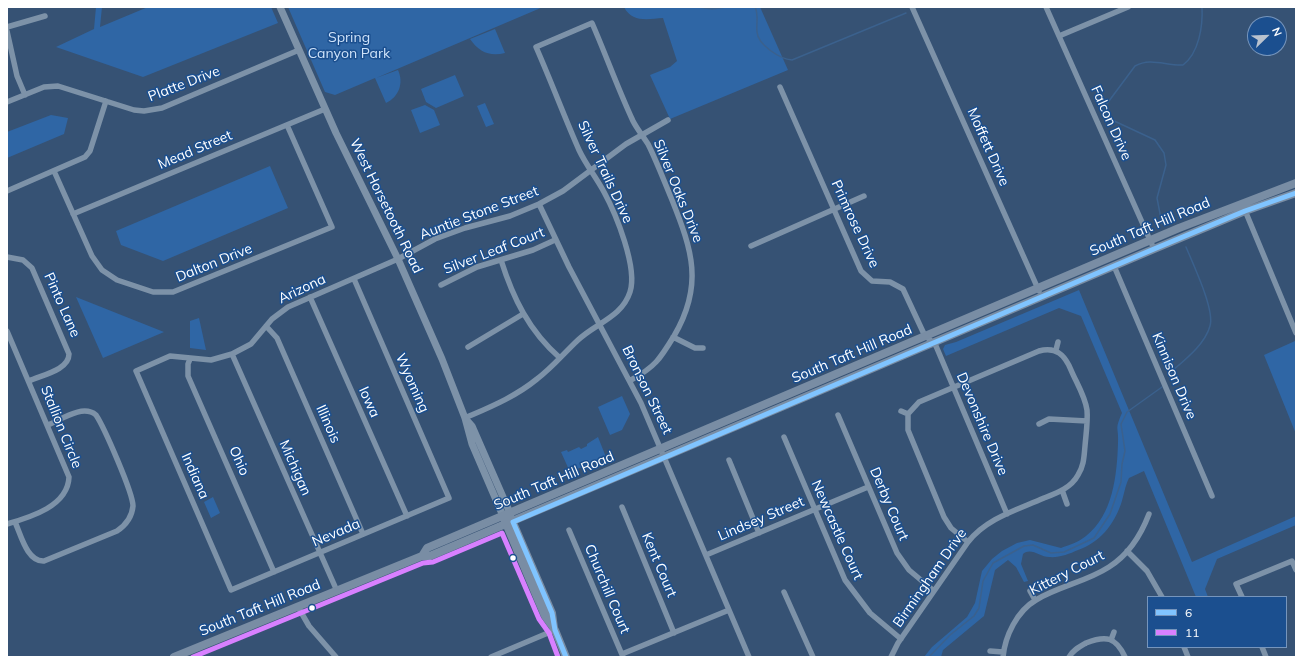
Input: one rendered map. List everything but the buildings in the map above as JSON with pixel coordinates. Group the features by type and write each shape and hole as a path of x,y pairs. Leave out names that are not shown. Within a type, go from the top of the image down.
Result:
{"main road":[{"name":"South Taft Hill Road","path":"663,453 926,336 1242,202 1296,182"},
{"name":"South Taft Hill Road","path":"174,657 422,556 430,556 508,519 663,453 933,343 1245,211 1296,193"},
{"name":"West Horsetooth Road","path":"508,519 545,616 554,630 566,657"}],"street":[{"name":"West Horsetooth Road","path":"280,7 325,109 398,259 465,418 472,426 508,519"},
{"name":"Moffett Drive","path":"912,7 1041,297"},
{"name":"Falcon Drive","path":"1046,7 1154,249"},
{"path":"1059,36 1128,7"},
{"path":"7,27 45,16"},
{"name":"Silver Trails Drive","path":"465,418 518,393 537,379 579,339 616,314 625,303 632,285 633,270 608,199 590,172 536,47 592,23"},
{"name":"Silver Oaks Drive","path":"592,23 633,121 642,134 656,162 688,240 692,259 690,296 685,314 657,363 649,370 631,380"},
{"path":"7,31 17,76 25,95"},
{"name":"Platte Drive","path":"7,102 44,87 58,86 134,110 144,111 162,108 299,50"},
{"name":"Primrose Drive","path":"780,87 864,275 872,281 895,284 903,289 926,336 933,343"},
{"path":"7,191 85,157 90,150 106,101"},
{"name":"Mead Street","path":"73,214 325,109"},
{"name":"Auntie Stone Street","path":"398,259 447,235 510,216 539,204 563,191 642,134 668,120"},
{"name":"Dalton Drive","path":"54,171 92,256 102,270 117,280 163,293 179,290 332,227 287,124"},
{"path":"751,246 864,196"},
{"path":"1242,202 1296,333"},
{"name":"Bronson Street","path":"539,204 555,240 631,380 749,657"},
{"name":"Silver Leaf Court","path":"440,285 477,267 533,250 555,240"},
{"name":"Pinto Lane","path":"7,257 23,260 32,268 69,354 68,362 63,366 30,381"},
{"name":"Arizona","path":"136,371 170,356 211,360 232,354 251,344 282,310 398,259"},
{"path":"501,260 508,284 523,314 542,340 560,358"},
{"name":"Kinnison Drive","path":"1114,266 1212,496"},
{"name":"Wyoming","path":"354,279 449,498"},
{"name":"Iowa","path":"310,297 406,516"},
{"path":"468,347 523,314"},
{"name":"Illinois","path":"266,326 277,338 363,534"},
{"name":"Stallion Circle","path":"7,331 68,471 68,489 62,498 54,504 15,522 7,524"},
{"path":"673,337 695,348 702,348"},
{"path":"968,542 951,528 944,517 908,430 908,414 919,402 953,387 1039,351 1047,349 1056,350 1058,342"},
{"name":"Devonshire Drive","path":"933,343 1007,514"},
{"name":"Birmingham Drive","path":"891,657 901,638 968,542 987,524 1062,490 1074,482 1081,470 1084,459 1087,421 1086,405 1068,361 1065,356 1056,350"},
{"name":"Michigan","path":"232,354 337,591"},
{"name":"Ohio","path":"190,359 188,364 188,376 274,572"},
{"name":"Indiana","path":"136,371 231,590"},
{"path":"15,522 30,555 36,560 44,561 117,531 126,524 131,514 132,496 96,415 89,411 83,410 48,424"},
{"path":"902,411 908,414"},
{"name":"Derby Court","path":"838,415 897,554 909,570 934,590"},
{"path":"1038,424 1049,419 1087,421"},
{"name":"Newcastle Court","path":"784,437 841,573 850,589 870,613 901,638"},
{"path":"729,460 760,533"},
{"name":"Lindsey Street","path":"706,555 868,487"},
{"path":"1062,490 1067,504"},
{"name":"Nevada","path":"231,590 449,498"},
{"name":"Kent Court","path":"622,507 674,633"},
{"name":"Kittery Court","path":"1003,654 1008,635 1014,624 1035,600 1100,573 1119,560 1140,533 1149,514"},
{"name":"Churchill Court","path":"569,530 622,656"},
{"path":"1127,551 1147,571 1161,596"},
{"path":"1242,596 1236,584 1292,561 1296,570"},
{"path":"784,592 813,657"},
{"path":"1030,592 1035,600"},
{"path":"298,607 308,626 336,657"},
{"path":"622,656 729,610"},
{"path":"491,657 554,630"},
{"path":"1111,640 1114,632"},
{"path":"1069,657 1075,649 1089,642 1102,638 1111,640 1119,646 1125,657"},
{"path":"990,651 1003,654"}],"green space":[{"path":"96,7 102,7 100,27 148,7 271,7 278,23 143,77 56,47 94,29"},
{"name":"Spring Canyon Park","path":"288,7 543,7 376,78 398,70 400,75 400,85 397,93 386,103 375,78 335,95 325,92"},
{"path":"624,7 760,7 788,70 670,119 650,75 670,67 677,61 663,18 636,18 631,16"},
{"path":"495,29 505,53 490,54 485,52 477,47 470,39"},
{"path":"455,75 464,96 436,108 426,102 421,89"},
{"path":"485,103 494,124 486,127 477,106"},
{"path":"425,105 434,110 440,125 420,133 411,110"},
{"path":"51,115 68,118 64,134 7,158 7,132"},
{"path":"270,166 288,208 163,261 121,245 116,231"},
{"path":"1079,290 1192,562 1296,516 1296,525 1217,559 1205,589 1208,596 1196,596 1144,471 1129,478 1118,512 1110,526 1099,538 1086,547 1060,556 1046,557 1032,552 1026,552 1023,554 1021,564 1028,581 1024,582 1016,567 1008,560 995,570 984,616 943,650 941,657 924,657 932,647 967,617 975,603 982,571 992,559 1002,551 1017,543 1030,540 1061,548 1077,542 1095,527 1108,506 1112,494 1115,481 1117,455 1117,426 1122,413 1081,316 1059,308 946,356 943,349 945,345 956,342"},
{"path":"76,297 164,332 103,358"},
{"path":"199,318 206,350 190,348 190,321"},
{"path":"1295,341 1296,342 1296,434 1264,355"},
{"path":"622,396 630,414 622,430 610,435 598,407"},
{"path":"598,437 606,457 570,472 561,452 567,450 568,452 579,447 581,449"},
{"path":"213,497 220,513 211,518 204,502"}],"waterway":[{"path":"668,7 675,7"},
{"path":"698,7 712,9 726,7"},
{"path":"755,7 757,16 757,32 761,42 776,54 792,60 906,13"},
{"path":"1162,224 1157,198 1166,165 1164,153 1155,140 1110,119 1106,105 1135,66 1147,62 1183,65 1188,60 1193,54 1199,39 1202,22 1202,7"},
{"path":"1170,377 1172,371 1189,356 1204,339 1208,333 1211,319 1206,298 1186,247"},
{"path":"929,657 950,635 974,616 979,608 983,581 993,563 1024,546 1033,545 1051,553 1064,552 1094,538 1110,514 1121,482 1122,464 1125,451 1121,424 1127,412 1162,387"}],"transit line":[{"name":"6","path":"566,657 555,630 552,613 513,522 1154,249 1245,211 1296,193"},
{"name":"11","path":"193,657 423,563 433,562 502,533 539,619 549,633 558,657"}]}
